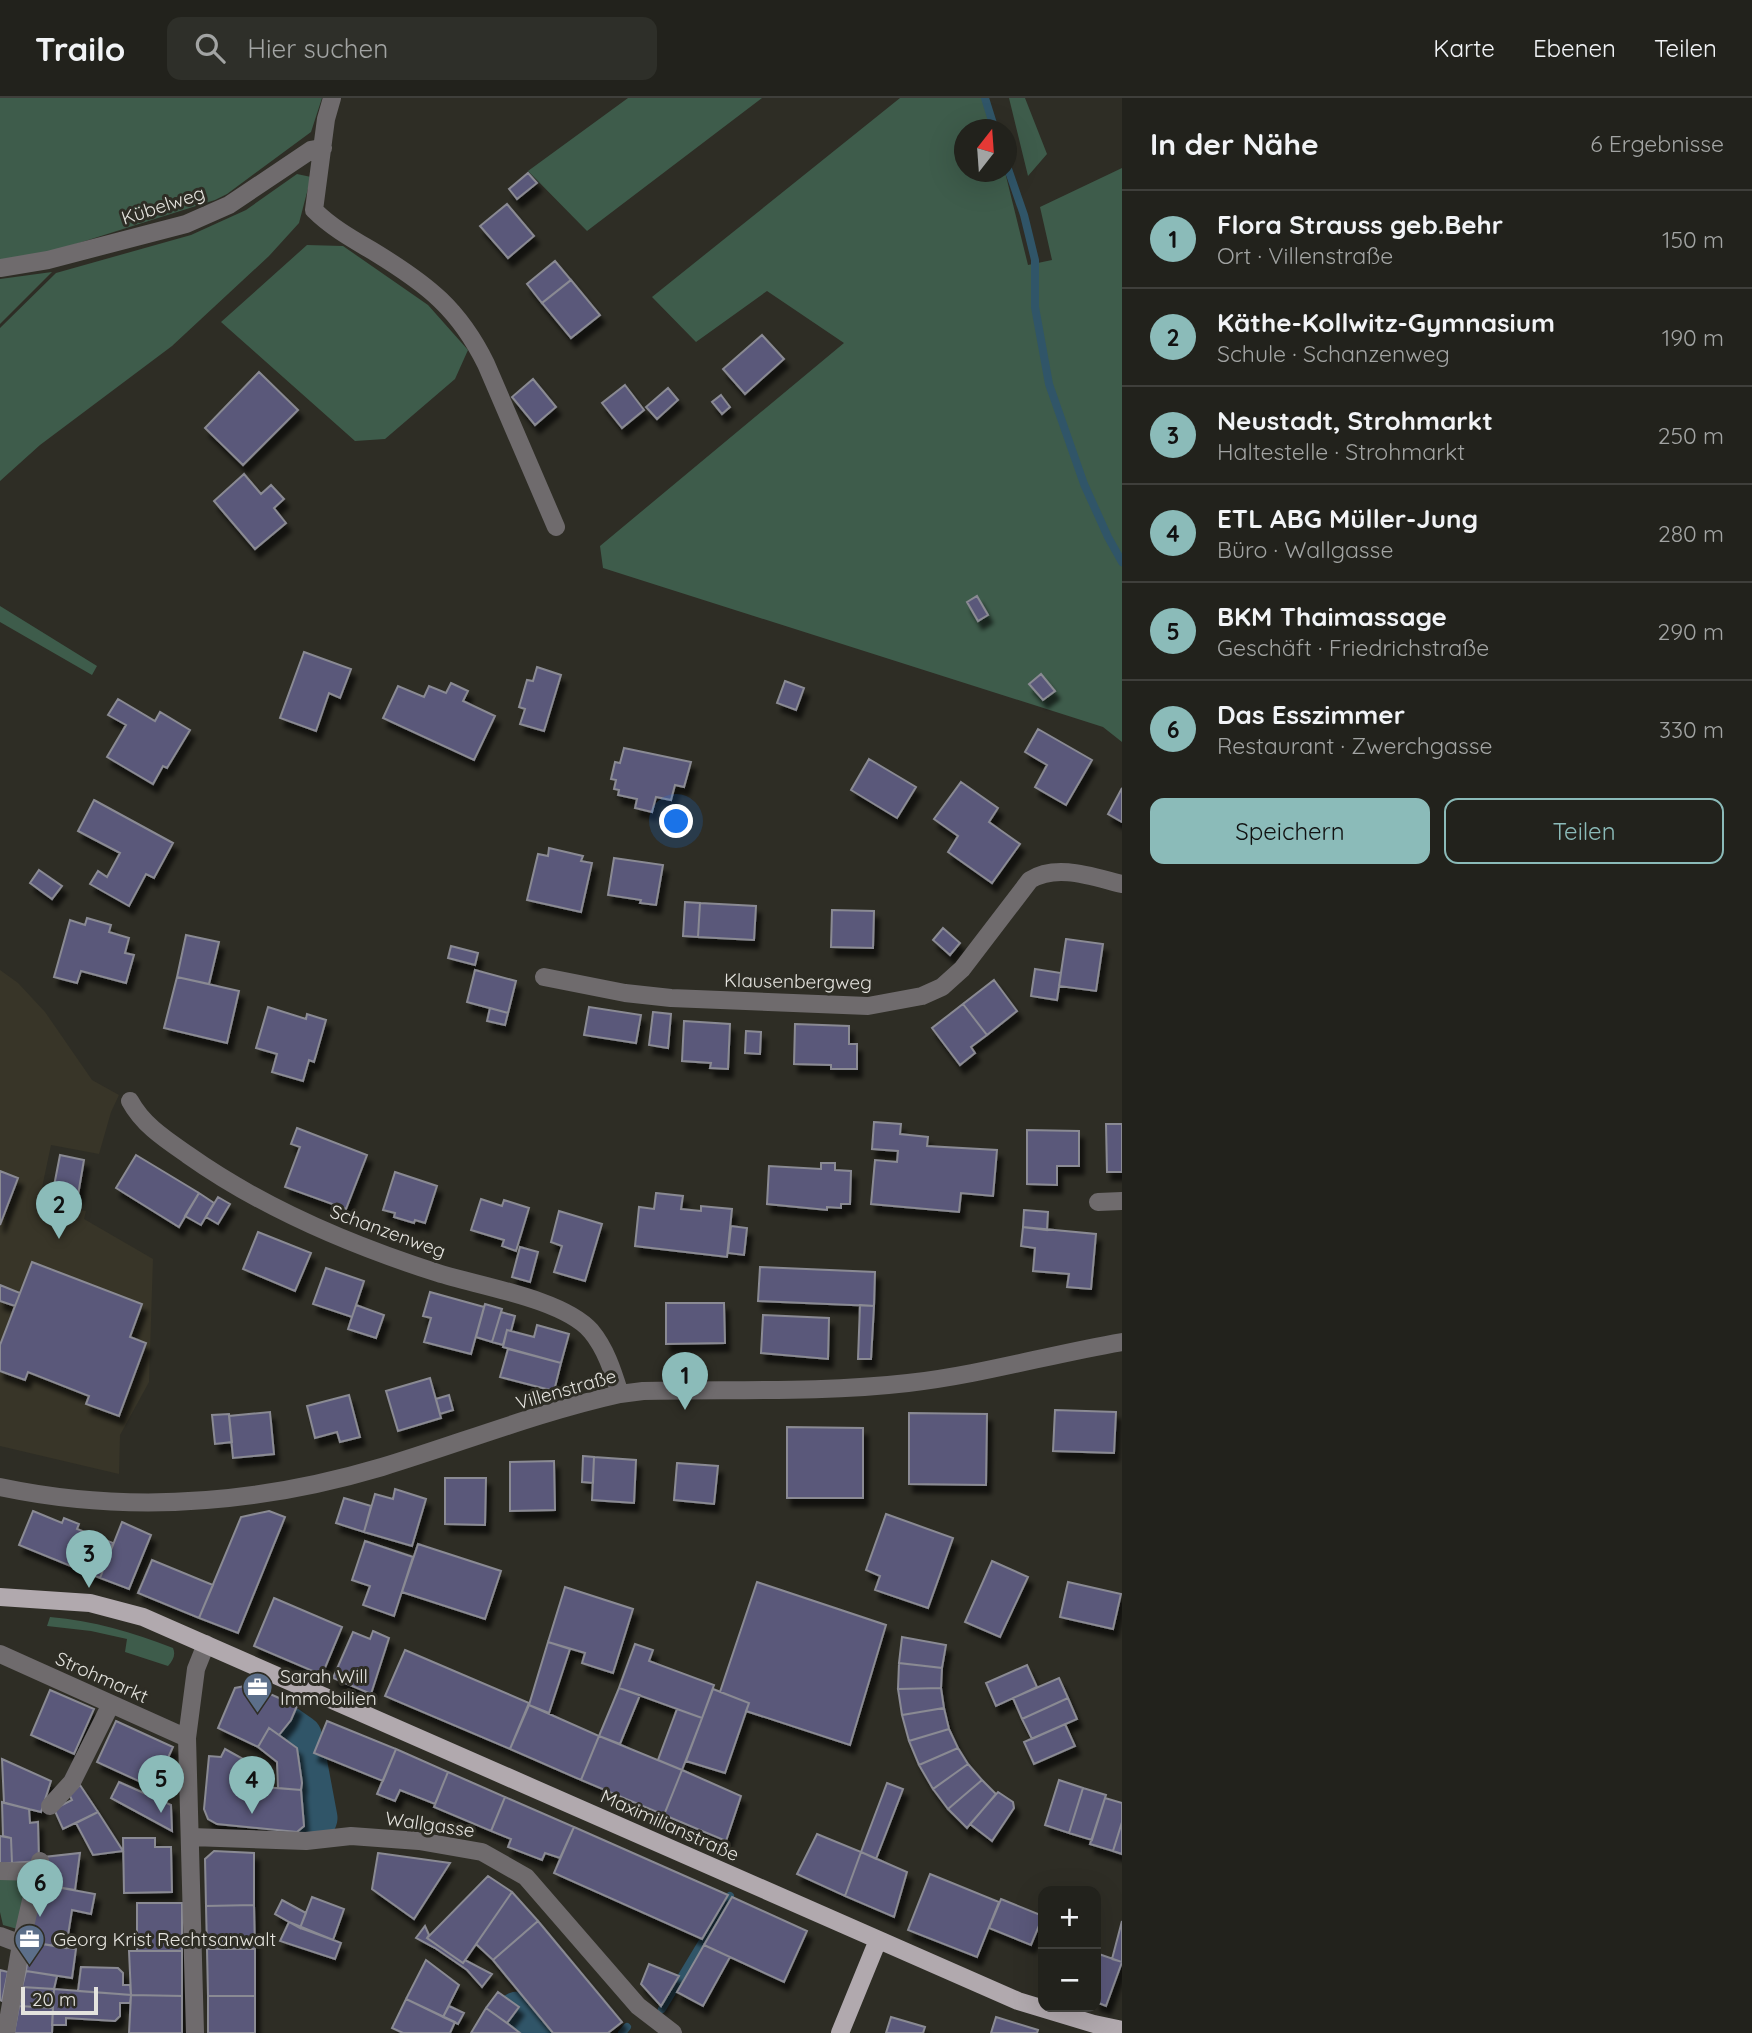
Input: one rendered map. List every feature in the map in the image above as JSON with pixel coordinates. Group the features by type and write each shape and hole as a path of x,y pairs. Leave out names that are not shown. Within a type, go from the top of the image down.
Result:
{"main road":[{"path":"0,1598 90,1602 143,1617 206,1644"},
{"name":"Maximilianstraße","path":"206,1644 1018,2001 1122,2030"},
{"path":"841,2033 878,1940"}],"street":[{"path":"332,98 326,119 314,210 326,222 413,276 438,295 458,317 475,341 486,364 556,527"},
{"name":"Kübelweg","path":"0,268 48,260 186,224 229,205 311,150 323,148"},
{"name":"Klausenbergweg","path":"544,977 625,993 671,998 868,1006 896,1002 922,996 942,987 962,969 1030,880 1041,873 1058,871 1122,884"},
{"name":"Schanzenweg","path":"130,1101 143,1120 163,1138 219,1177 329,1234 438,1273 534,1300 581,1322 591,1331 604,1352 620,1394"},
{"path":"1098,1202 1122,1201"},
{"name":"Villenstraße","path":"0,1487 27,1493 124,1504 210,1501 271,1493 334,1480 620,1394 643,1391 808,1389 908,1383 1122,1342"},
{"path":"195,2033 191,1837 186,1786 187,1738 196,1669 206,1644"},
{"name":"Strohmarkt","path":"0,1654 187,1738"},
{"path":"50,1806 72,1783 111,1703"},
{"name":"Wallgasse","path":"191,1837 306,1841 351,1836 419,1840 482,1852 526,1877 638,2006 673,2033"},
{"path":"0,1871 39,1867 21,1944 6,2033"},
{"path":"0,1936 21,1944"}],"shaded area":[{"path":"0,970 18,983 45,1012 92,1080 119,1095 111,1112 99,1154 51,1145 39,1202 86,1211 84,1219 153,1259 149,1382 120,1435 119,1474 0,1446"}],"green space":[{"path":"0,98 322,98 311,132 227,194 44,254 0,261"},
{"path":"628,98 762,98 587,231 528,171"},
{"path":"900,98 983,98 989,119 954,119 954,182 1007,182 1028,265 1052,260 1040,207 1122,168 1122,742 1103,727 603,568 600,546 844,343 767,291 696,342 652,297"},
{"path":"1009,98 1025,98 1047,154 1028,176 1017,131 1017,119 1014,119"},
{"path":"297,174 311,177 299,223 269,256 172,346 40,445 0,481 0,328 56,273 191,235 246,210"},
{"path":"307,245 343,246 428,305 468,350 455,379 385,439 355,441 221,322"},
{"path":"52,272 0,324 0,279"},
{"path":"0,606 97,666 92,675 0,622"},
{"path":"50,1617 97,1624 143,1637 173,1648 174,1657 168,1666 125,1652 127,1639 91,1631 47,1626"},
{"path":"0,1875 34,1875 21,1930 3,1925 0,1912"}],"building":[{"path":"528,173 537,183 517,199 509,189"},
{"path":"507,204 534,236 508,258 480,226"},
{"path":"555,261 571,280 542,303 527,284"},
{"path":"571,280 600,315 571,338 542,303"},
{"path":"762,335 784,359 745,394 723,369"},
{"path":"259,372 298,410 243,465 205,428"},
{"path":"533,379 556,407 535,425 512,397"},
{"path":"625,385 644,410 622,428 602,403"},
{"path":"668,388 678,400 657,419 646,407"},
{"path":"721,395 730,407 722,414 712,402"},
{"path":"244,474 261,494 271,485 284,499 274,508 286,523 255,549 214,501"},
{"path":"977,596 988,615 978,621 967,602"},
{"path":"304,652 351,669 340,698 329,693 316,731 280,718"},
{"path":"537,667 561,675 544,731 520,724 525,709 519,707 527,680 533,681"},
{"path":"1041,674 1055,691 1043,700 1029,684"},
{"path":"785,681 804,688 796,710 777,703"},
{"path":"451,683 468,691 463,701 495,716 474,760 383,718 398,686 424,697 429,686 446,693"},
{"path":"118,699 155,721 160,712 190,730 167,768 163,766 153,784 107,757 126,725 108,715"},
{"path":"1038,729 1092,760 1066,805 1035,787 1047,765 1025,752"},
{"path":"624,748 691,762 684,787 675,785 671,800 656,797 652,812 635,808 637,799 618,795 619,790 614,789 616,780 611,779 615,762 620,763"},
{"path":"869,759 916,787 897,818 851,790"},
{"path":"961,782 998,808 989,822 1020,844 992,883 948,852 958,836 934,819"},
{"path":"1122,788 1122,822 1108,814"},
{"path":"94,800 173,843 154,878 146,874 129,906 90,884 98,871 107,877 120,853 78,831"},
{"path":"549,848 583,856 581,861 592,863 581,912 527,900 538,854 548,856"},
{"path":"614,858 663,865 656,905 608,895"},
{"path":"39,870 62,886 52,899 30,883"},
{"path":"685,902 700,903 698,937 683,936"},
{"path":"700,903 756,906 754,940 698,937"},
{"path":"832,910 874,911 873,948 831,947"},
{"path":"87,918 111,925 109,932 129,938 125,953 134,955 126,983 81,971 77,983 54,977 70,920 85,925"},
{"path":"943,928 960,943 950,955 933,940"},
{"path":"186,935 219,942 209,984 177,977"},
{"path":"1066,939 1103,944 1096,991 1059,986"},
{"path":"451,946 478,953 475,965 448,958"},
{"path":"1035,969 1061,973 1057,1000 1031,996"},
{"path":"475,970 516,981 508,1013 467,1002"},
{"path":"177,977 239,991 227,1043 164,1028"},
{"path":"994,980 1017,1011 987,1035 963,1004"},
{"path":"963,1004 987,1035 971,1047 975,1053 960,1065 932,1028"},
{"path":"268,1007 306,1019 307,1014 326,1020 314,1062 309,1060 303,1081 272,1072 277,1054 256,1048"},
{"path":"589,1007 641,1015 636,1043 584,1035"},
{"path":"490,1008 508,1013 505,1025 487,1021"},
{"path":"653,1012 671,1014 668,1048 649,1045"},
{"path":"684,1021 730,1024 728,1069 710,1068 711,1063 682,1061"},
{"path":"795,1024 849,1026 849,1044 857,1044 857,1069 794,1064"},
{"path":"746,1031 761,1032 760,1054 745,1053"},
{"path":"874,1122 901,1124 900,1134 928,1137 927,1146 997,1150 993,1196 961,1193 959,1212 871,1204 875,1160 897,1162 898,1151 872,1149"},
{"path":"1106,1124 1122,1124 1122,1172 1107,1172"},
{"path":"297,1128 367,1155 346,1209 285,1187 300,1147 291,1144"},
{"path":"1027,1130 1079,1131 1079,1166 1057,1166 1057,1185 1027,1184"},
{"path":"60,1155 84,1160 78,1195 53,1191"},
{"path":"136,1155 199,1193 179,1227 116,1188"},
{"path":"821,1163 835,1163 835,1170 851,1171 850,1204 841,1204 841,1208 827,1207 827,1210 767,1204 769,1166 821,1169"},
{"path":"0,1171 18,1178 0,1225"},
{"path":"395,1172 437,1186 425,1223 394,1217 395,1213 383,1210"},
{"path":"199,1193 214,1203 201,1225 185,1216"},
{"path":"656,1193 683,1196 681,1209 701,1211 701,1206 732,1209 727,1257 635,1246 639,1207 654,1209"},
{"path":"218,1197 230,1204 218,1224 206,1217"},
{"path":"481,1199 502,1206 504,1200 529,1208 516,1251 502,1246 504,1240 471,1230"},
{"path":"1024,1210 1048,1212 1047,1230 1023,1227"},
{"path":"559,1211 602,1224 585,1281 554,1272 562,1246 551,1242"},
{"path":"731,1226 747,1228 744,1255 728,1253"},
{"path":"1023,1227 1096,1234 1091,1289 1067,1287 1069,1274 1033,1271 1035,1248 1021,1246"},
{"path":"258,1232 311,1253 295,1291 243,1269"},
{"path":"520,1247 538,1252 530,1282 512,1277"},
{"path":"32,1262 142,1304 130,1337 146,1343 119,1416 86,1404 89,1396 28,1372 25,1380 0,1371 0,1345"},
{"path":"760,1267 875,1272 874,1306 758,1301"},
{"path":"326,1268 364,1281 352,1317 313,1304"},
{"path":"0,1285 20,1293 15,1306 0,1301"},
{"path":"430,1292 484,1307 471,1354 424,1342 431,1318 423,1316"},
{"path":"666,1303 724,1303 725,1343 666,1344"},
{"path":"485,1304 502,1309 492,1342 476,1337"},
{"path":"356,1305 384,1315 376,1338 348,1329"},
{"path":"860,1305 874,1306 871,1359 858,1359"},
{"path":"501,1312 515,1316 503,1345 492,1342"},
{"path":"763,1315 829,1318 828,1359 761,1353"},
{"path":"537,1325 569,1334 561,1363 503,1347 507,1330 534,1337"},
{"path":"508,1349 561,1363 554,1391 500,1377"},
{"path":"430,1378 441,1418 398,1431 386,1391"},
{"path":"349,1395 360,1437 340,1442 337,1432 315,1438 307,1406"},
{"path":"449,1395 453,1410 440,1414 436,1399"},
{"path":"1055,1410 1116,1412 1114,1453 1053,1451"},
{"path":"270,1412 274,1454 233,1458 229,1416"},
{"path":"909,1413 987,1414 986,1485 909,1484"},
{"path":"229,1414 232,1442 215,1444 212,1415"},
{"path":"787,1427 863,1428 863,1498 787,1498"},
{"path":"583,1456 594,1457 593,1483 582,1482"},
{"path":"594,1457 636,1460 634,1503 592,1500"},
{"path":"554,1461 555,1510 510,1511 510,1462"},
{"path":"677,1463 718,1466 714,1504 674,1500"},
{"path":"445,1478 486,1478 485,1525 445,1524"},
{"path":"395,1489 426,1499 412,1546 364,1532 375,1494 393,1499"},
{"path":"344,1498 371,1506 364,1532 336,1523"},
{"path":"33,1511 62,1523 64,1518 79,1524 77,1529 113,1543 100,1578 19,1545"},
{"path":"269,1511 285,1517 238,1633 199,1618 241,1517"},
{"path":"886,1514 953,1538 928,1608 875,1590 880,1576 866,1570"},
{"path":"122,1522 151,1535 129,1589 100,1578"},
{"path":"365,1541 413,1557 394,1616 363,1605 370,1586 352,1580"},
{"path":"418,1544 501,1571 485,1619 402,1592"},
{"path":"152,1560 213,1585 199,1618 138,1593"},
{"path":"992,1561 1028,1577 1000,1637 965,1622"},
{"path":"757,1582 886,1625 850,1745 746,1711 749,1703 720,1692"},
{"path":"1068,1582 1121,1594 1113,1629 1060,1617"},
{"path":"565,1587 633,1609 613,1673 582,1663 585,1653 548,1642"},
{"path":"274,1598 342,1627 322,1675 254,1646"},
{"path":"373,1631 389,1638 371,1694 333,1678 353,1632 370,1639"},
{"path":"902,1637 946,1645 942,1668 899,1663"},
{"path":"548,1642 570,1649 549,1713 529,1705"},
{"path":"635,1644 653,1650 649,1661 714,1685 702,1718 619,1688"},
{"path":"405,1650 529,1703 510,1749 385,1696"},
{"path":"899,1663 942,1668 941,1688 898,1689"},
{"path":"1027,1665 1037,1687 996,1706 986,1683"},
{"path":"1059,1678 1068,1698 1022,1719 1013,1698"},
{"path":"250,1685 297,1706 291,1720 279,1735 269,1728 258,1747 218,1728 235,1688"},
{"path":"619,1688 640,1695 620,1744 599,1736"},
{"path":"941,1688 944,1708 902,1715 898,1689"},
{"path":"713,1689 749,1703 725,1773 686,1761"},
{"path":"50,1690 94,1709 74,1754 31,1735"},
{"path":"1068,1698 1077,1719 1032,1739 1022,1719"},
{"path":"529,1705 599,1736 581,1780 510,1749"},
{"path":"944,1708 949,1729 909,1741 902,1715"},
{"path":"677,1709 702,1718 682,1770 658,1760"},
{"path":"116,1721 173,1747 154,1788 97,1762"},
{"path":"327,1721 396,1749 383,1781 314,1753"},
{"path":"1065,1724 1075,1746 1034,1764 1024,1742"},
{"path":"269,1728 297,1748 301,1790 278,1788 277,1762 258,1747"},
{"path":"949,1729 958,1748 919,1765 909,1741"},
{"path":"599,1736 682,1770 664,1815 581,1780"},
{"path":"958,1748 968,1764 933,1789 919,1765"},
{"path":"225,1749 254,1765 252,1781 259,1782 263,1787 301,1790 304,1826 297,1832 217,1824 208,1819 204,1809 209,1756 221,1757"},
{"path":"396,1749 448,1772 435,1804 400,1790 395,1801 377,1794"},
{"path":"2,1759 51,1781 41,1812 4,1803"},
{"path":"968,1764 982,1780 948,1809 933,1789"},
{"path":"682,1770 741,1796 726,1841 664,1815"},
{"path":"448,1772 505,1797 491,1831 434,1807"},
{"path":"982,1780 996,1794 967,1828 948,1809"},
{"path":"1059,1780 1083,1788 1069,1833 1045,1825"},
{"path":"119,1782 171,1805 172,1831 111,1798"},
{"path":"887,1783 903,1789 876,1859 861,1852"},
{"path":"80,1785 98,1812 63,1829 54,1809 72,1800 69,1794"},
{"path":"1083,1788 1106,1795 1092,1840 1069,1833"},
{"path":"998,1792 1013,1802 1014,1808 992,1841 970,1824"},
{"path":"505,1797 574,1827 560,1858 545,1853 542,1860 508,1847 511,1839 491,1831"},
{"path":"1105,1798 1122,1803 1122,1822 1113,1851 1090,1844"},
{"path":"2,1802 29,1809 30,1823 38,1822 39,1861 12,1863 11,1838 3,1836"},
{"path":"98,1812 123,1851 93,1855 76,1823"},
{"path":"1122,1822 1122,1854 1113,1851"},
{"path":"574,1827 728,1895 702,1939 554,1873"},
{"path":"817,1834 861,1852 845,1896 797,1874"},
{"path":"0,1836 11,1838 12,1863 0,1864"},
{"path":"123,1838 155,1838 155,1847 171,1847 172,1892 124,1893"},
{"path":"214,1851 254,1853 254,1905 206,1906 205,1859"},
{"path":"861,1852 907,1872 894,1917 845,1896"},
{"path":"80,1853 75,1890 39,1884 44,1857"},
{"path":"378,1853 450,1863 414,1919 372,1889"},
{"path":"930,1874 999,1902 977,1957 908,1930"},
{"path":"488,1876 512,1892 463,1963 427,1938"},
{"path":"39,1884 95,1894 91,1914 72,1910 66,1948 30,1942"},
{"path":"512,1892 538,1921 493,1960 476,1944"},
{"path":"312,1897 344,1909 333,1940 300,1928"},
{"path":"732,1897 807,1931 784,1982 704,1945"},
{"path":"1001,1899 1038,1914 1038,1928 1031,1945 989,1928"},
{"path":"282,1900 306,1913 300,1928 275,1914"},
{"path":"137,1903 182,1903 182,1951 137,1951"},
{"path":"254,1905 255,1949 207,1949 206,1906"},
{"path":"538,1921 622,2022 608,2033 553,2033 493,1960"},
{"path":"1122,1921 1122,1962 1112,1959"},
{"path":"289,1922 341,1943 335,1959 280,1941"},
{"path":"425,1926 429,1935 427,1938 463,1963 465,1960 492,1974 482,1987 467,1970 416,1938"},
{"path":"30,1942 76,1949 72,1978 26,1971"},
{"path":"704,1945 730,1957 703,2006 677,1992"},
{"path":"207,1949 255,1949 255,1996 208,1996"},
{"path":"129,1951 182,1951 182,1996 131,1995"},
{"path":"1101,1955 1122,1962 1106,2006 1101,2004"},
{"path":"426,1960 459,1985 443,2017 406,1999"},
{"path":"649,1964 679,1976 661,2006 641,1984"},
{"path":"81,1967 118,1968 123,1973 123,1985 130,1985 131,1995 78,1991"},
{"path":"0,1970 8,1972 2,2001 0,2000"},
{"path":"26,1971 57,1976 54,1989 22,1987"},
{"path":"22,1987 54,1989 53,2008 19,2006"},
{"path":"54,1989 131,1995 130,2003 120,2003 120,2016 115,2021 66,2018 66,2025 52,2025"},
{"path":"498,1992 519,2007 507,2023 486,2008"},
{"path":"131,1995 182,1996 182,2033 129,2033"},
{"path":"208,1996 255,1996 255,2033 208,2033"},
{"path":"406,1999 455,2022 450,2033 403,2033 392,2028"},
{"path":"19,2006 53,2008 52,2033 14,2033"},
{"path":"449,2006 464,2013 458,2024 443,2017"},
{"path":"486,2008 507,2023 520,2033 471,2033"},
{"path":"891,2017 925,2027 923,2033 886,2033"},
{"path":"996,2017 1038,2030 1037,2033 991,2033"}],"waterway":[{"path":"985,98 992,119"},
{"path":"1013,182 1035,260 1035,307 1049,384 1084,484 1122,562"},
{"path":"286,1729 299,1738 314,1818"},
{"path":"302,1786 309,1790"},
{"path":"662,2009 730,1896"},
{"path":"518,2015 537,2033"},
{"path":"622,2033 627,2027"}],"place":[{"name":"Käthe-Kollwitz-Gymnasium","path":"59,1239"},
{"name":"Flora Strauss geb.Behr","path":"685,1410"},
{"name":"Neustadt, Strohmarkt","path":"89,1588"},
{"name":"Sarah Will Immobilien","path":"257,1714"},
{"name":"BKM Thaimassage","path":"161,1813"},
{"name":"ETL ABG Müller-Jung","path":"252,1814"},
{"name":"Das Esszimmer","path":"40,1917"},
{"name":"Georg Krist Rechtsanwalt","path":"30,1966"}]}
